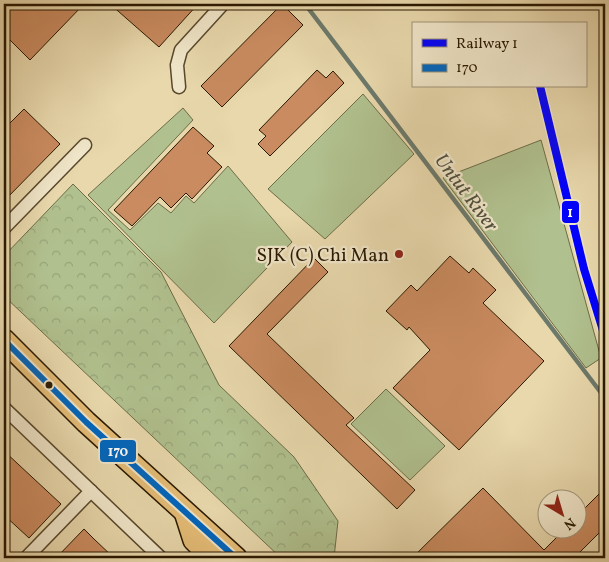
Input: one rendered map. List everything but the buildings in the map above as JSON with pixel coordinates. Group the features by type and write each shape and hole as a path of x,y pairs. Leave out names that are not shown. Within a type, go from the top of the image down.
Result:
{"main road":[{"path":"4,340 86,422 236,558"},
{"path":"186,512 194,540 212,558"}],"street":[{"path":"179,87 177,65 181,50 223,4"},
{"path":"4,228 85,145"},
{"path":"4,408 161,558"},
{"path":"26,558 91,492"}],"green space":[{"path":"363,94 414,154 325,239 268,189"},
{"path":"183,108 193,120 108,210 130,230 158,203 171,213 186,196 194,203 228,166 292,242 214,323 88,195"},
{"path":"541,140 601,358 586,368 443,178"},
{"path":"73,184 161,272 219,385 294,457 338,521 334,558 281,558 4,296 4,256"},
{"path":"386,389 445,446 410,480 351,424"}],"waterway":[{"name":"Untut River","path":"305,4 605,398"}],"rail line":[{"name":"1","path":"540,88 584,269 605,337"}],"transit line":[{"name":"170","path":"4,340 86,422 236,558"}],"place":[{"name":"SJK (C) Chi Man","path":"399,254"}]}
